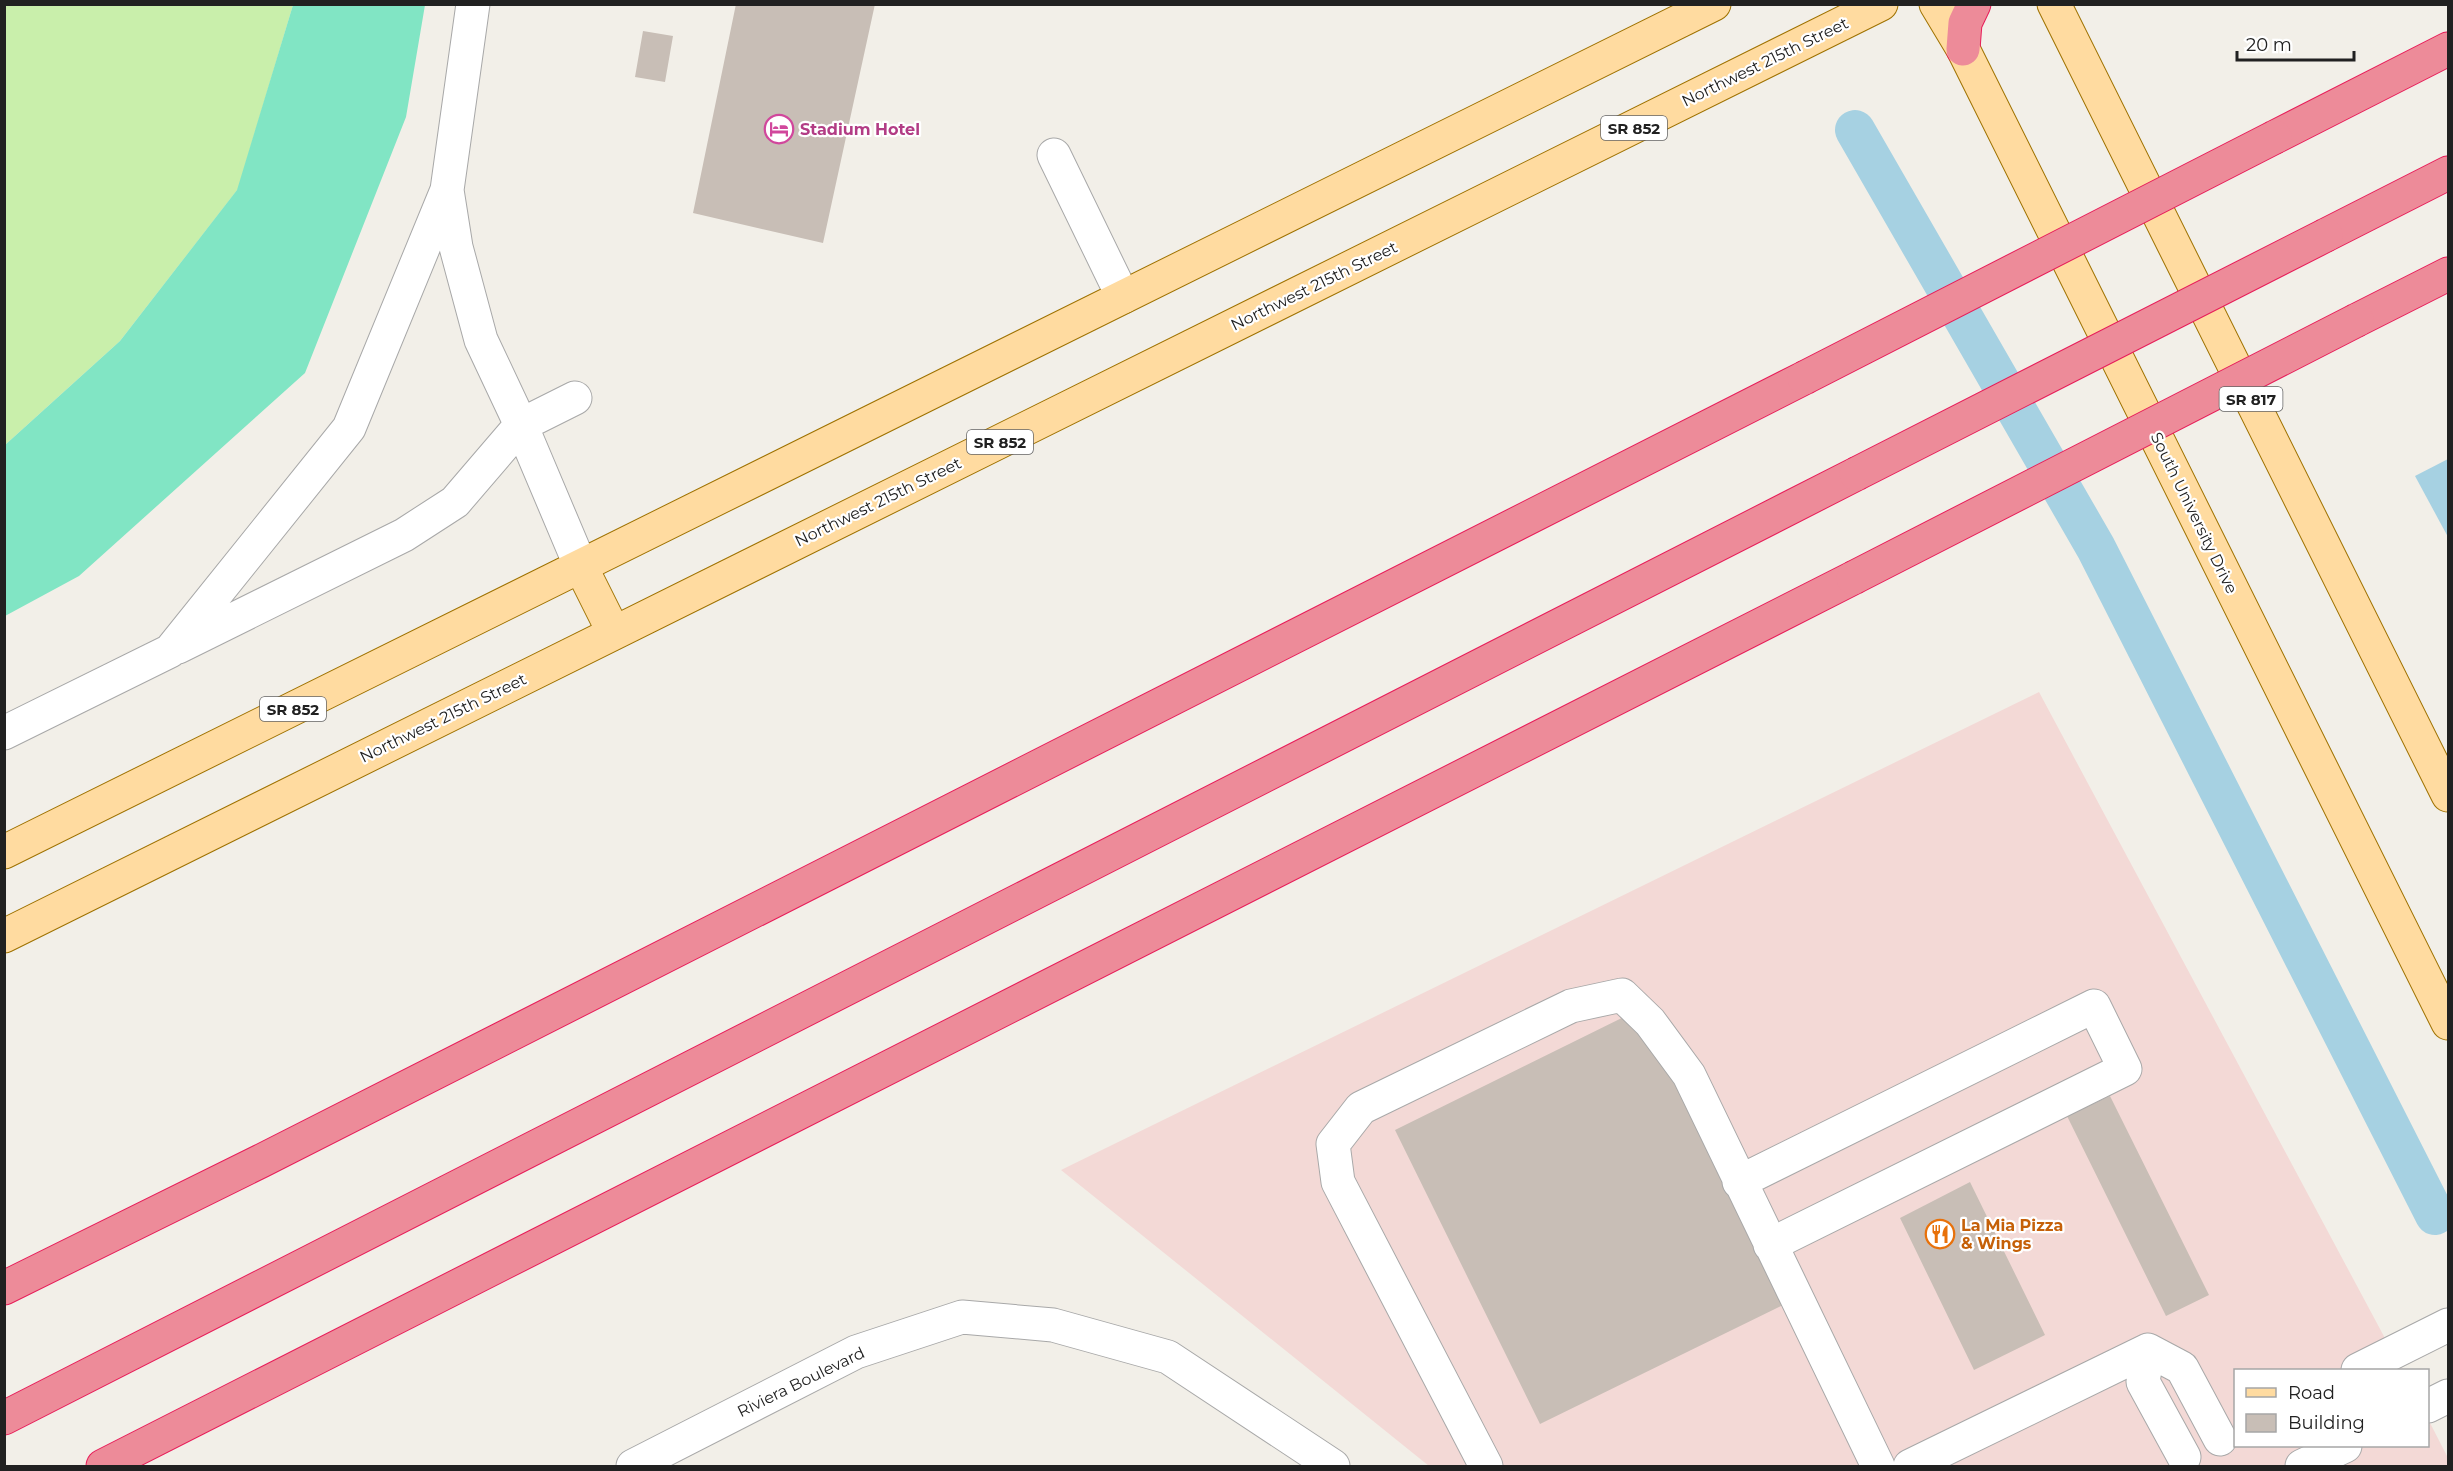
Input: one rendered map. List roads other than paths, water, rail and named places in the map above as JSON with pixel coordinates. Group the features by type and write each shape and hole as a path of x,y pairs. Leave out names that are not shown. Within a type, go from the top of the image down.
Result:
{"highway":[{"path":"1963,49 1965,23 1974,4"},
{"path":"4,1288 261,1161 2448,49"},
{"path":"4,1418 2448,173"},
{"path":"103,1467 2448,274"}],"main road":[{"name":"SR 852","path":"4,852 1714,4"},
{"name":"Northwest 215th Street","path":"4,936 1881,4"},
{"name":"South University Drive","path":"1936,4 1963,49 2448,1023"},
{"name":"SR 817","path":"2054,4 2448,795"},
{"path":"581,567 614,633"}],"street":[{"path":"170,651 349,428 447,190 473,4"},
{"path":"1054,155 1123,297"},
{"path":"447,190 456,247 481,340 521,425 581,567"},
{"path":"4,733 404,535 455,502 521,425 575,398"},
{"path":"1486,1467 1338,1182 1333,1144 1361,1108 1571,1005 1622,995 1650,1022 1689,1075 1878,1467"},
{"path":"1739,1182 2094,1006 2125,1069 1770,1245"},
{"name":"Riviera Boulevard","path":"633,1467 686,1455 856,1352 962,1317 1053,1325 1168,1357 1333,1467"},
{"path":"2362,1369 2448,1325"},
{"path":"2148,1350 2182,1368 2228,1435 2175,1462 2143,1382 2148,1350"},
{"path":"1910,1467 2148,1350"},
{"path":"2429,1405 2448,1396"},
{"path":"2302,1467 2343,1447"}],"water":[{"path":"2448,459 2448,537 2415,476"}],"waterway":[{"path":"1855,130 2096,548 2435,1215"}],"place":[{"name":"Stadium Hotel","path":"779,129"},
{"name":"La Mia Pizza & Wings","path":"1940,1234"}]}
